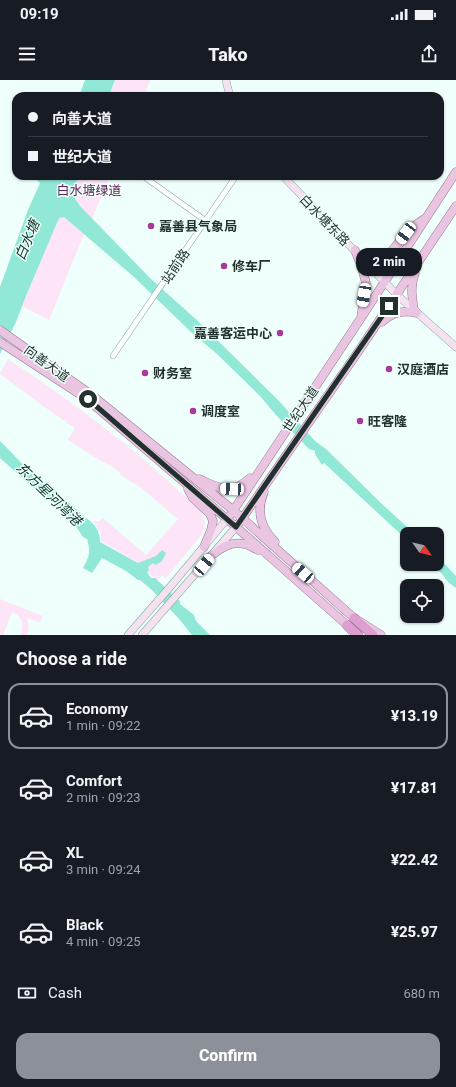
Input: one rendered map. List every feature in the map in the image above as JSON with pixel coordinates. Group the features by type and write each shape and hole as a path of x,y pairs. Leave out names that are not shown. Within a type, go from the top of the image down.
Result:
{"highway":[{"path":"354,618 373,635"},
{"path":"347,625 358,635"}],"main road":[{"path":"226,80 229,92"},
{"name":"世纪大道","path":"128,635 157,603 227,519 456,172"},
{"name":"白水塘东路","path":"287,180 397,295 456,347"},
{"name":"世纪大道","path":"142,635 242,519 397,295 456,206"},
{"path":"362,257 374,259 387,256 394,250 413,226 427,217"},
{"path":"355,250 366,283 361,318"},
{"path":"358,352 365,347 380,324 388,316 402,311 416,311 412,283 418,264"},
{"name":"向善大道","path":"0,330 93,396 233,510 293,564"},
{"name":"向善大道","path":"0,342 88,399 347,625 354,635"},
{"path":"191,476 221,488 232,489 243,485 260,470"},
{"path":"271,478 262,497 260,506 260,517 269,536 286,553 293,564 354,618 380,635"},
{"path":"183,482 193,498 210,514 213,521 204,546"},
{"path":"212,555 222,547 237,543 245,544 266,554"}],"street":[{"path":"149,180 206,221"},
{"name":"站前路","path":"113,356 233,180"}],"green space":[{"path":"115,80 150,80 146,92 110,92"},
{"name":"白水塘绿道","path":"77,180 108,180 92,219 80,206 72,194"},
{"path":"59,217 64,217 84,234 49,320 22,306"},
{"path":"8,359 96,421 124,443 202,512 201,515 205,524 202,534 166,578 163,575 157,581 137,562 101,541 101,534 93,521 99,521 103,518 146,555 178,519 140,487 122,476 111,466 68,440 75,428 0,374"},
{"path":"0,599 43,616 40,623 27,618 27,635 20,635 22,631 22,621 12,612 3,635 0,635"}],"water":[{"path":"85,80 115,80 110,92 81,92"},
{"name":"白水塘","path":"37,180 77,180 72,194 80,206 150,278 199,322 279,401 315,441 326,449 407,527 400,527 400,534 324,463 322,465 315,454 315,451 309,449 260,396 217,354 191,332 134,277 64,217 59,218 16,322 0,354 0,287 28,210 40,183"},
{"name":"东方星河湾港","path":"0,441 29,471 46,482 92,523 98,531 100,542 138,563 156,556 162,550 166,553 162,561 156,565 153,563 148,567 149,570 147,572 151,578 155,578 180,601 180,604 194,615 196,621 210,635 192,635 152,590 126,571 102,558 92,573 83,568 89,554 87,539 83,537 69,516 37,491 0,458"},
{"path":"444,563 456,576 456,588 448,582 439,571 444,571"}],"place":[{"name":"嘉善县气象局","path":"151,226"},
{"name":"修车厂","path":"224,266"},
{"name":"嘉善客运中心","path":"280,333"},
{"name":"汉庭酒店","path":"389,369"},
{"name":"财务室","path":"145,373"},
{"name":"调度室","path":"193,411"},
{"name":"旺客隆","path":"360,421"}],"route":[{"path":"88,399 236,527 389,306"}]}
